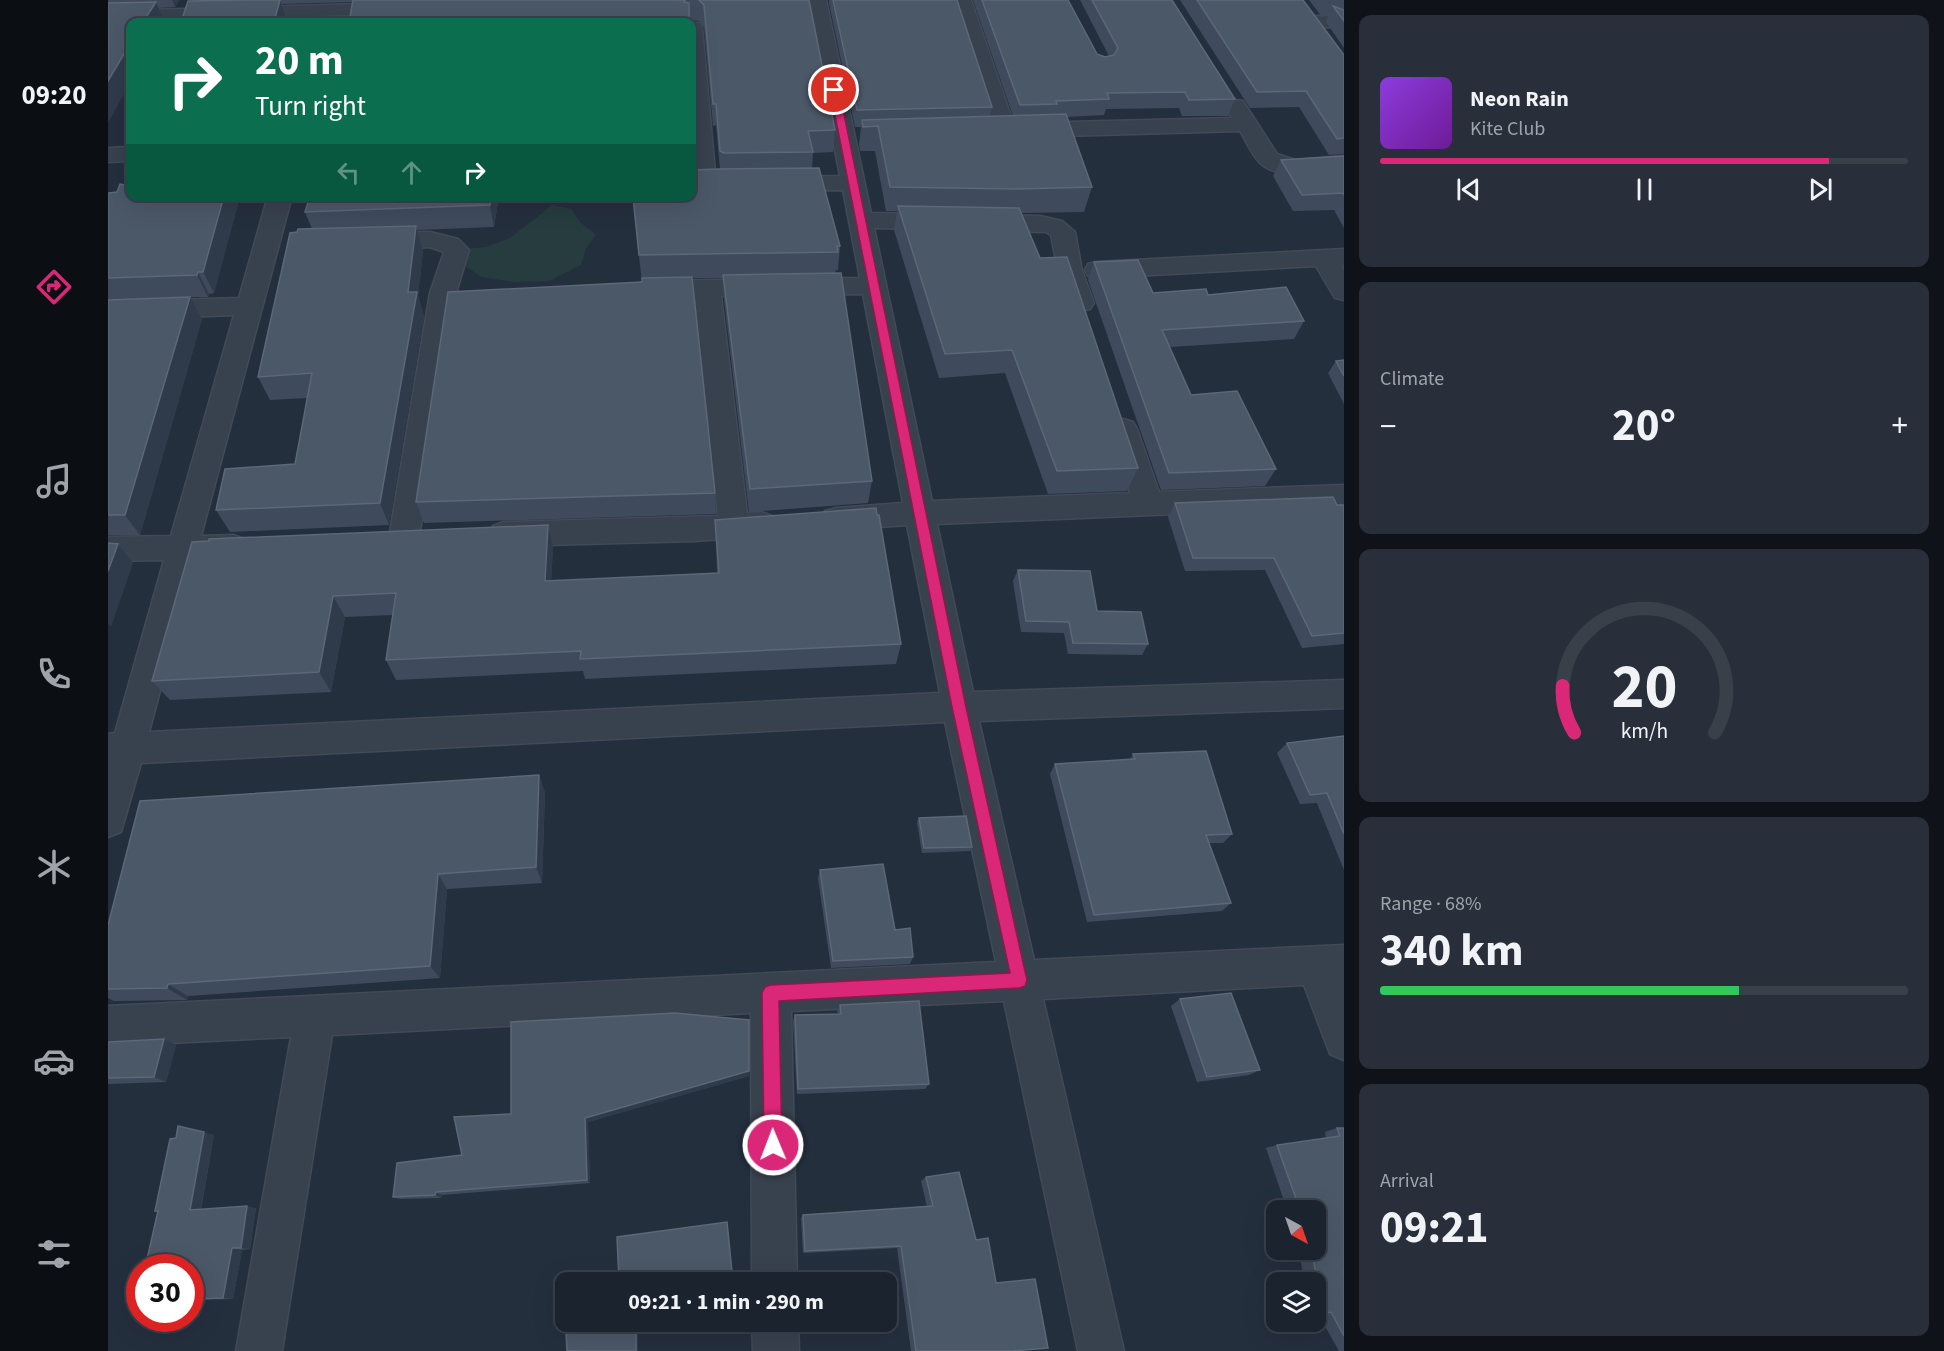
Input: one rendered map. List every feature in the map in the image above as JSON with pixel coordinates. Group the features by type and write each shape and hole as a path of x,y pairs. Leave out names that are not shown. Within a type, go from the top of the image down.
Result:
{"street":[{"path":"816,0 855,135 853,183 959,707 1101,1351"},
{"path":"961,0 1005,131"},
{"path":"108,17 195,18 411,9"},
{"path":"1328,44 1308,15 1344,22"},
{"path":"1223,86 1269,159 1280,165 1289,166 1344,163"},
{"path":"982,132 1247,124"},
{"path":"696,136 706,177 717,184 853,183"},
{"path":"108,155 126,154"},
{"path":"108,820 118,748 183,549 250,306 279,244 280,201"},
{"path":"861,220 1040,223 1054,226 1063,232 1070,271 1089,327"},
{"path":"350,242 445,241 457,250 454,292 404,538"},
{"path":"1070,271 1334,258 1344,292"},
{"path":"627,290 874,286"},
{"path":"707,289 734,526"},
{"path":"108,311 250,306"},
{"path":"1114,404 1148,504"},
{"path":"482,534 734,526 920,513 1344,496"},
{"path":"108,549 183,549 265,545"},
{"path":"118,748 959,707 1344,694"},
{"path":"108,1026 1330,965 1344,1040"},
{"path":"771,993 775,1272"},
{"path":"259,1351 315,1016"},
{"path":"775,1332 776,1351"}],"green space":[{"path":"552,205 571,209 580,222 596,235 586,248 581,265 549,281 514,282 481,277 463,264 464,249 486,247 510,238"}],"building":[{"path":"280,0 275,18 182,18 188,1"},
{"path":"353,0 685,0 684,2 689,3 689,18 350,18"},
{"path":"699,0 809,0 835,130 808,131 813,152 724,153 720,151 716,104 713,104 704,5"},
{"path":"833,0 957,0 992,107 857,110"},
{"path":"982,0 1068,0 1097,54 1105,57 1114,55 1118,48 1092,0 1172,0 1235,99 1189,100 1185,92 1107,93 1109,99 1020,105"},
{"path":"1197,0 1303,0 1344,55 1344,138 1337,139 1306,91 1257,92"},
{"path":"156,2 146,18 126,18 126,51 108,81 108,3"},
{"path":"1333,6 1344,10 1344,21"},
{"path":"1066,114 1092,187 1018,189 890,187 878,126 863,127 862,120"},
{"path":"1344,156 1344,195 1343,193 1302,195 1281,160"},
{"path":"819,168 840,246 837,246 838,252 639,255 634,201 696,201 696,170"},
{"path":"120,184 126,185 126,201 223,201 203,272 198,272 197,275 108,278 108,193 117,192"},
{"path":"308,201 490,201 490,205 305,212"},
{"path":"898,206 1019,208 1040,258 1067,257 1138,468 1057,471 1012,350 945,354"},
{"path":"416,226 408,292 417,292 380,503 216,510 225,469 295,464 312,373 258,377 290,233 297,232 298,229"},
{"path":"1138,260 1153,293 1206,289 1208,295 1286,287 1304,321 1162,330 1191,395 1237,391 1276,469 1169,473 1094,262"},
{"path":"841,273 872,481 750,489 723,275"},
{"path":"692,277 715,493 416,502 448,292 642,282 642,278"},
{"path":"190,297 125,515 108,515 108,300"},
{"path":"1344,360 1344,376 1336,361"},
{"path":"1333,497 1337,505 1344,505 1344,633 1312,636 1274,558 1193,558 1175,503"},
{"path":"876,508 901,644 580,659 581,651 386,660 396,593 333,596 319,672 152,681 192,542 209,541 209,539 548,525 545,581 719,573 715,520"},
{"path":"108,543 118,544 108,571"},
{"path":"1018,570 1090,571 1097,611 1141,612 1148,644 1073,643 1069,622 1026,621"},
{"path":"1344,736 1344,834 1327,793 1310,795 1287,743"},
{"path":"1206,751 1232,834 1206,835 1231,903 1094,915 1055,764 1135,759 1133,754"},
{"path":"539,775 536,867 438,874 430,966 168,984 167,988 108,989 108,925 140,801"},
{"path":"966,816 972,847 924,848 919,818"},
{"path":"883,864 895,930 910,928 913,957 833,961 820,870"},
{"path":"1231,993 1260,1070 1207,1077 1180,999"},
{"path":"919,1001 929,1084 798,1089 795,1015 841,1014 840,1005"},
{"path":"675,1013 749,1020 749,1071 585,1118 587,1180 393,1197 397,1163 462,1155 454,1117 511,1114 511,1022"},
{"path":"164,1039 154,1077 108,1078 108,1042"},
{"path":"178,1126 204,1132 190,1210 247,1206 241,1248 232,1248 223,1298 204,1299 204,1254 148,1254 170,1139 176,1138"},
{"path":"1337,1128 1344,1128 1344,1336 1331,1312 1326,1313 1326,1272 1315,1272 1314,1260 1326,1260 1326,1200 1296,1200 1277,1145 1340,1136"},
{"path":"959,1172 976,1240 988,1238 996,1283 1035,1279 1048,1348 1012,1351 916,1351 901,1246 805,1251 803,1215 933,1206 926,1177"},
{"path":"727,1222 732,1272 619,1272 617,1237"},
{"path":"566,1332 643,1332 636,1333 636,1351 567,1351"}],"route":[{"path":"773,1145 771,993 1019,980 959,707 834,90"}]}
